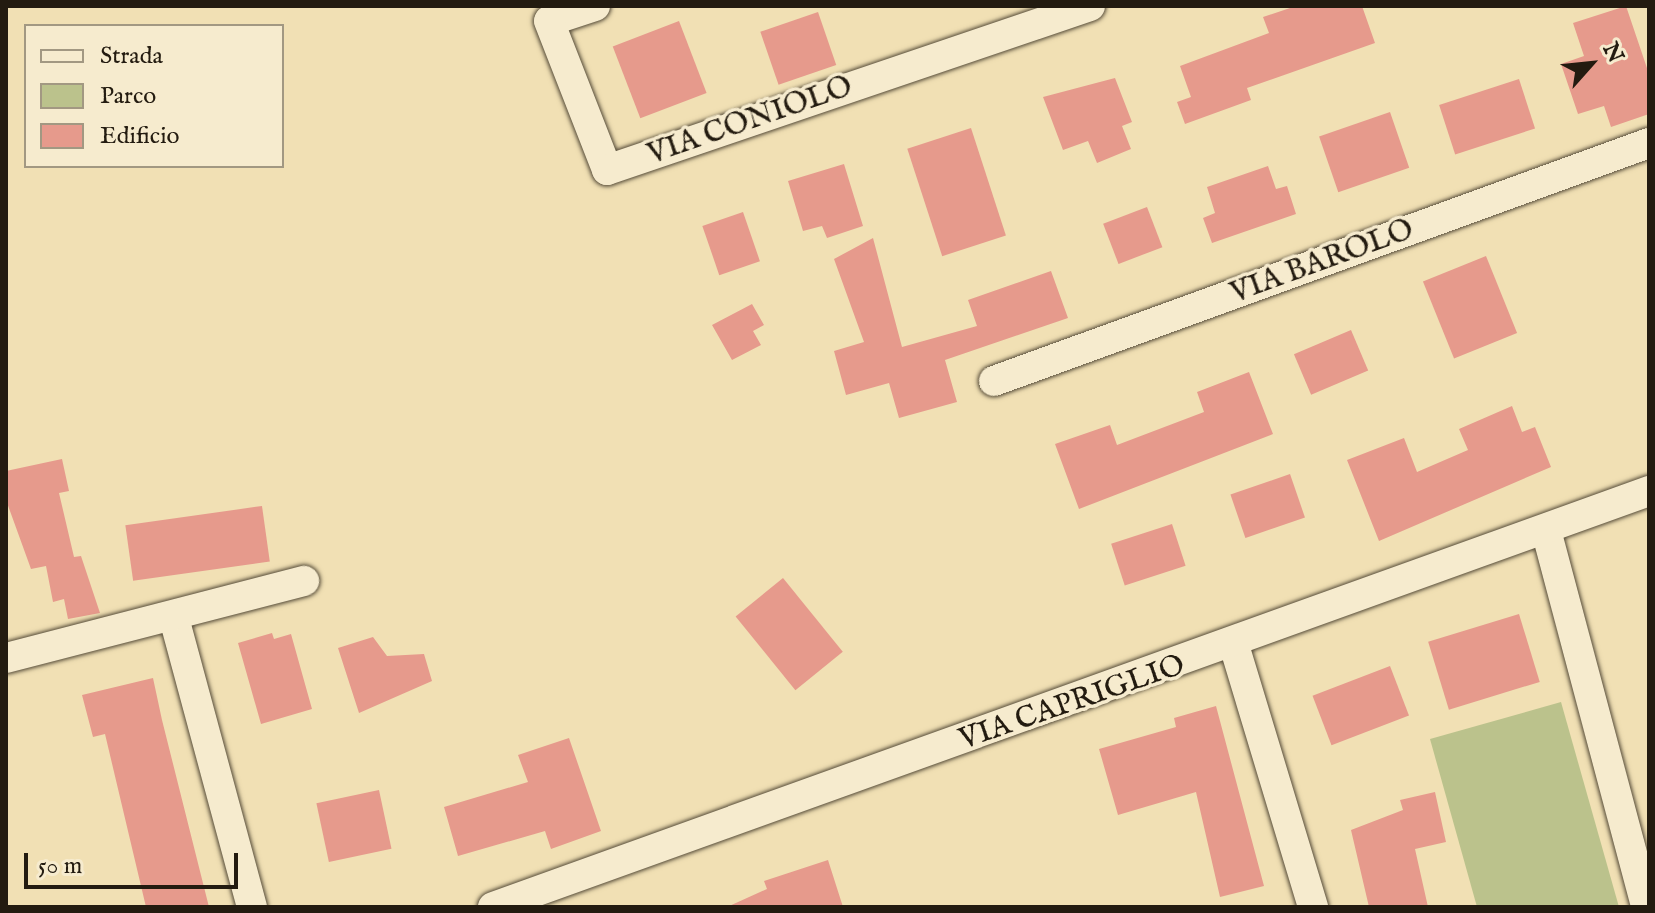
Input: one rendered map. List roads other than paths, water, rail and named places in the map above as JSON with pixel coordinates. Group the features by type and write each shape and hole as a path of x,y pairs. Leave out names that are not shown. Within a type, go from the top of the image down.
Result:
{"street":[{"name":"VIA CONIOLO","path":"595,6 549,21 607,170 1090,6"},
{"name":"VIA BAROLO","path":"994,381 1649,143"},
{"name":"VIA CAPRIGLIO","path":"493,907 1234,645 1649,491"},
{"path":"1546,530 1646,907"},
{"path":"6,658 174,618 304,581"},
{"path":"174,618 252,907"},
{"path":"1234,645 1313,907"}]}
